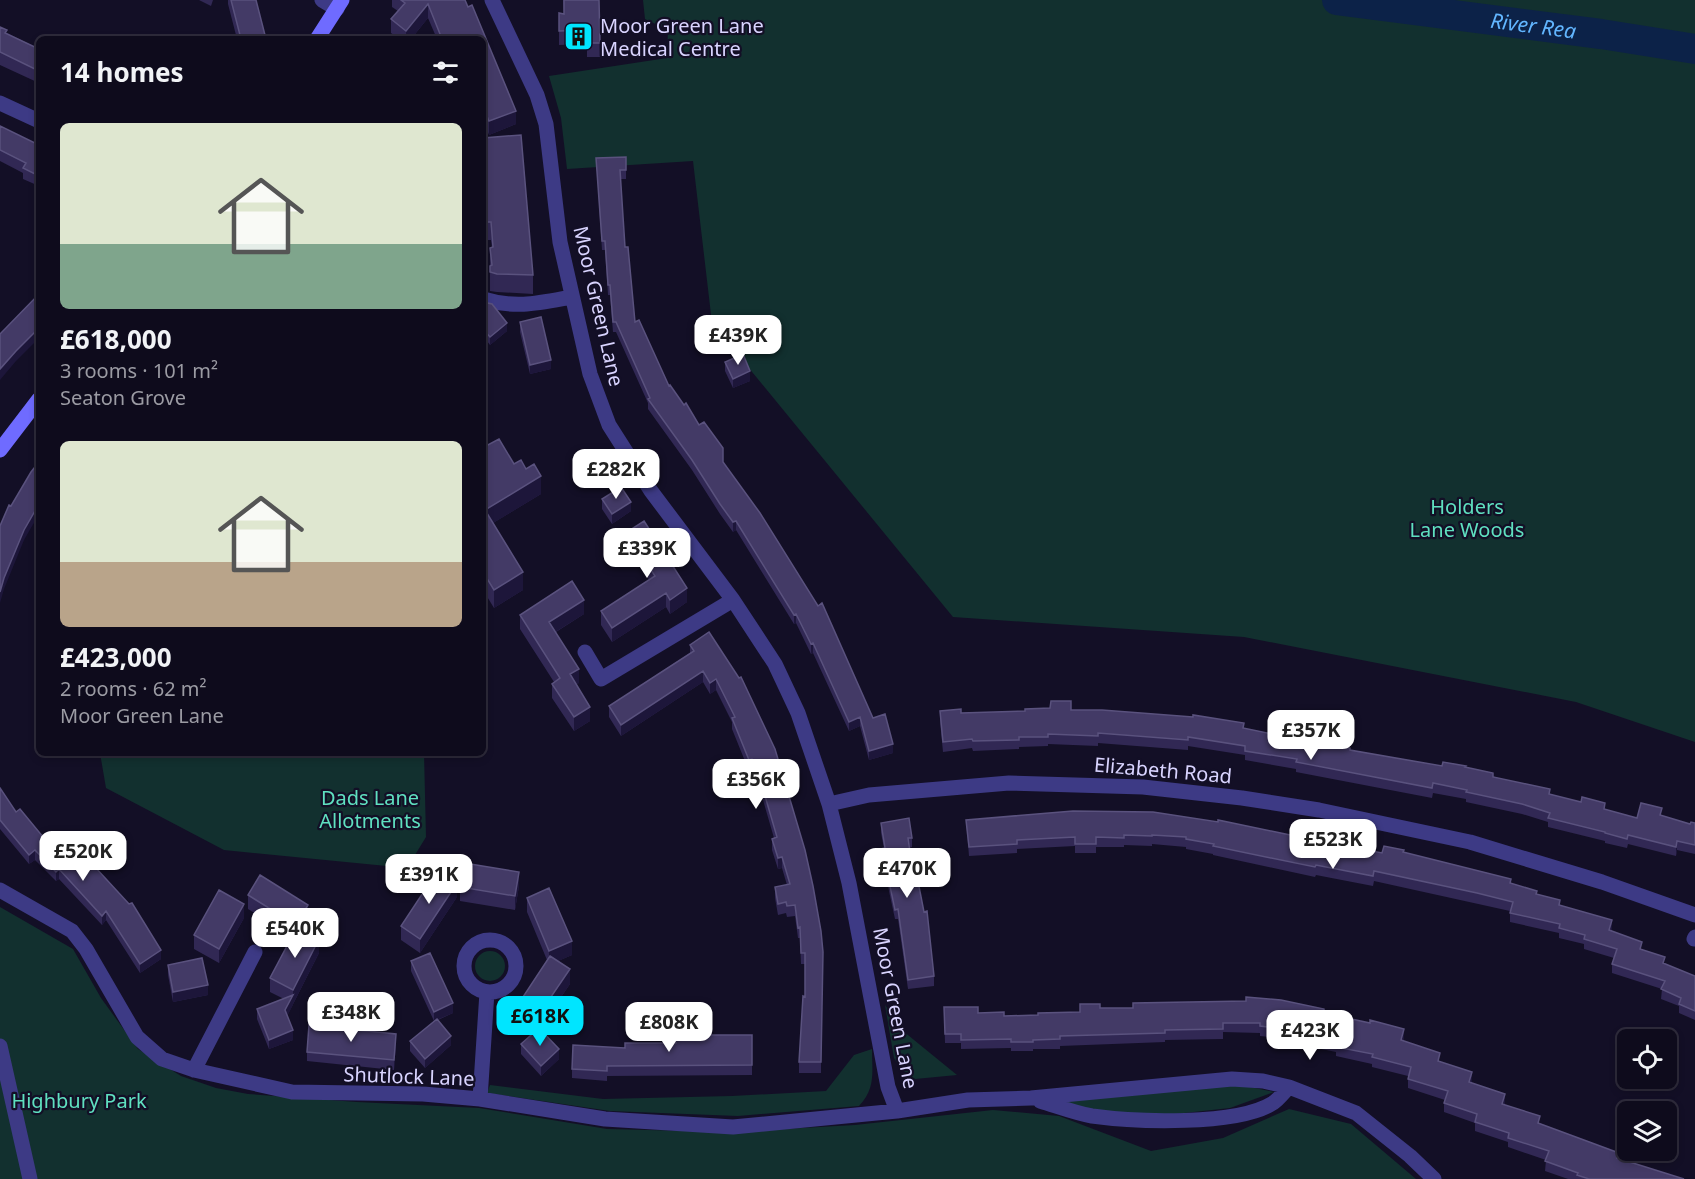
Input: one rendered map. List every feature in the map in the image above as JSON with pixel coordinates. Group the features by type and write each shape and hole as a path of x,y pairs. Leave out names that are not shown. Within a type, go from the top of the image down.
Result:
{"street":[{"path":"318,36 339,5 322,0"},
{"name":"Moor Green Lane","path":"492,0 537,95 546,124 560,242 590,374 609,425 651,491 733,600 775,664 798,713 829,804 849,883 888,1087 897,1111 968,1100 1031,1098 1232,1079 1263,1081 1289,1087 1356,1113 1410,1156 1434,1179"},
{"path":"0,103 36,120"},
{"path":"486,300 511,306 572,297"},
{"path":"0,450 36,403"},
{"path":"585,652 601,679 733,600"},
{"name":"Elizabeth Road","path":"829,804 869,795 1009,783 1143,787 1242,798 1330,813 1470,842 1602,882 1695,915"},
{"name":"Shutlock Lane","path":"0,890 72,931 86,949 137,1037 162,1059 194,1070 292,1092 423,1094 480,1099 604,1119 733,1127 897,1111"},
{"path":"194,1070 255,952"},
{"path":"480,1099 487,992"},
{"path":"0,1046 30,1179"},
{"name":"Moor Green Lane","path":"1031,1098 1090,1116 1148,1121 1229,1117 1250,1112 1274,1103 1289,1087"}],"green space":[{"name":"Holders Lane Woods","path":"643,0 1695,0 1695,742 1576,702 1244,637 953,617 712,323 693,161 567,169 561,118 549,76 667,58 668,30 645,19"},
{"name":"Dads Lane Allotments","path":"101,756 424,756 426,837 407,868 224,850 106,788"},
{"name":"Highbury Park","path":"0,907 73,949 101,998 138,1049 181,1076 216,1088 248,1094 479,1108 607,1129 730,1132 855,1125 993,1110 1059,1116 1151,1151 1223,1138 1289,1109 1351,1124 1416,1179 0,1179"},
{"path":"490,951 501,955 505,966 501,977 490,981 479,977 475,966 479,955"},
{"path":"885,1005 903,1031 957,1075 915,1079 901,1069 894,1058"},
{"path":"872,1049 871,1086 859,1106 738,1116 610,1111 487,1093 490,1085 603,1099 826,1091 854,1055"},
{"path":"1230,1083 1274,1092 1230,1108 1148,1117 1090,1111 1047,1100"}],"building":[{"path":"231,0 256,0 265,36 240,36"},
{"path":"401,0 465,0 468,7 472,5 485,36 441,36 428,4 406,31 391,19 405,3"},
{"name":"Moor Green Lane Medical Centre","path":"564,0 599,0 600,43 587,43 587,30 559,31 559,13 564,14"},
{"path":"0,27 7,30 5,33 36,48 36,70 0,52"},
{"path":"486,39 516,111 489,121 486,114"},
{"path":"0,126 36,144 36,174 23,168 26,163 0,150"},
{"path":"521,135 533,275 490,272 492,265 490,248 493,247 491,222 487,222 486,138"},
{"path":"626,157 626,170 620,170 625,247 628,247 635,322 639,320 669,386 684,405 686,403 699,425 704,422 723,448 723,462 760,513 818,606 822,603 873,718 885,714 893,744 869,751 860,717 849,722 813,643 811,644 796,614 794,615 736,521 733,522 720,504 648,399 650,398 616,322 613,322 605,241 602,241 596,158"},
{"path":"36,297 36,331 0,369 0,334"},
{"path":"486,303 492,304 507,323 490,337 486,332"},
{"path":"541,317 551,360 530,365 520,322"},
{"path":"743,354 750,371 733,379 725,362"},
{"path":"499,439 514,464 521,460 526,469 534,464 541,476 486,509 486,446"},
{"path":"36,466 36,509 24,530 0,592 0,526 9,505 11,506"},
{"path":"621,487 631,502 612,514 602,499"},
{"path":"486,512 523,572 494,590 486,577"},
{"path":"644,521 687,588 670,600 666,593 612,628 601,611 655,576 627,532"},
{"path":"572,581 584,600 549,622 579,669 570,674 590,707 574,717 552,684 560,678 520,615"},
{"path":"709,632 739,678 741,677 775,749 805,850 823,952 821,1062 799,1062 803,996 805,997 805,953 801,953 800,927 798,928 795,905 787,906 786,902 778,904 775,887 790,884 782,857 778,858 772,839 777,837 763,789 752,759 749,760 732,718 735,717 716,679 710,683 703,671 621,725 609,706 694,651 690,645"},
{"path":"1051,701 1071,701 1071,710 1193,717 1193,715 1244,723 1243,728 1326,745 1327,743 1350,748 1350,750 1442,766 1443,762 1466,766 1493,773 1493,777 1550,789 1549,794 1581,802 1582,797 1605,803 1604,809 1637,818 1641,803 1662,808 1660,815 1690,824 1695,823 1695,845 1677,841 1676,847 1628,835 1627,839 1548,818 1550,813 1522,804 1466,792 1467,790 1433,783 1432,788 1296,762 1297,759 1245,751 1245,746 1188,737 1188,740 1098,733 1098,736 1048,734 1048,737 1019,737 1019,740 973,741 972,739 943,742 940,711 961,709 961,713 1025,711 1025,709 1050,708"},
{"path":"0,788 16,812 20,809 48,843 52,839 75,863 84,855 129,904 132,903 161,950 140,964 106,911 102,916 59,869 56,872 35,850 29,855 0,820"},
{"path":"1073,811 1153,812 1218,822 1218,820 1382,853 1384,846 1404,850 1403,852 1511,879 1510,883 1537,891 1536,894 1560,900 1559,905 1612,920 1609,930 1642,942 1640,949 1665,957 1663,963 1695,976 1695,1011 1679,1004 1681,998 1661,989 1665,981 1612,964 1617,949 1584,939 1585,935 1559,928 1560,924 1510,913 1513,902 1477,893 1374,871 1373,876 1316,865 1315,867 1213,846 1214,844 1186,839 1186,837 1124,835 1124,838 1096,837 1096,844 1075,844 1075,837 1017,840 1017,844 969,847 966,820"},
{"path":"909,818 912,838 908,838 912,866 915,866 924,912 927,911 934,976 908,980 898,909 895,910 880,849 885,848 881,823"},
{"path":"464,863 519,872 515,896 460,887"},
{"path":"438,870 457,883 420,939 401,926"},
{"path":"260,875 308,905 296,925 248,895"},
{"path":"549,888 572,941 549,951 527,898"},
{"path":"219,890 244,904 219,949 194,935"},
{"path":"297,927 319,939 293,990 270,978"},
{"path":"430,953 453,1003 434,1012 411,961"},
{"path":"550,956 570,969 538,1016 519,1003"},
{"path":"202,958 208,985 173,992 168,965"},
{"path":"293,995 285,1010 293,1030 269,1040 257,1009"},
{"path":"1246,997 1281,1000 1324,1009 1324,1013 1370,1023 1370,1020 1404,1029 1401,1040 1440,1053 1438,1061 1472,1072 1469,1082 1505,1094 1502,1104 1540,1116 1538,1123 1617,1152 1617,1161 1627,1161 1684,1179 1589,1179 1577,1175 1578,1173 1545,1161 1549,1151 1508,1138 1509,1133 1475,1122 1477,1114 1444,1103 1448,1091 1408,1079 1411,1067 1372,1057 1373,1054 1336,1047 1337,1043 1297,1035 1298,1031 1260,1026 1260,1023 1223,1023 1223,1029 1165,1030 1165,1033 1060,1036 1060,1039 1033,1040 1033,1042 1011,1042 1011,1039 961,1040 961,1034 945,1034 944,1007 978,1007 978,1013 1004,1012 1004,1016 1080,1012 1080,1004 1100,1004 1100,1008 1133,1008 1133,1003 1246,1001"},
{"path":"437,1019 451,1036 425,1059 410,1041"},
{"path":"309,1025 396,1034 394,1060 307,1052"},
{"path":"539,1028 559,1049 541,1066 521,1044"},
{"path":"676,1035 752,1035 752,1065 607,1066 607,1071 572,1069 573,1045 625,1048 625,1043 676,1043"}],"waterway":[{"name":"River Rea","path":"1337,0 1601,34 1695,49"}],"place":[{"name":"Moor Green Lane Medical Centre","path":"579,36"}]}
